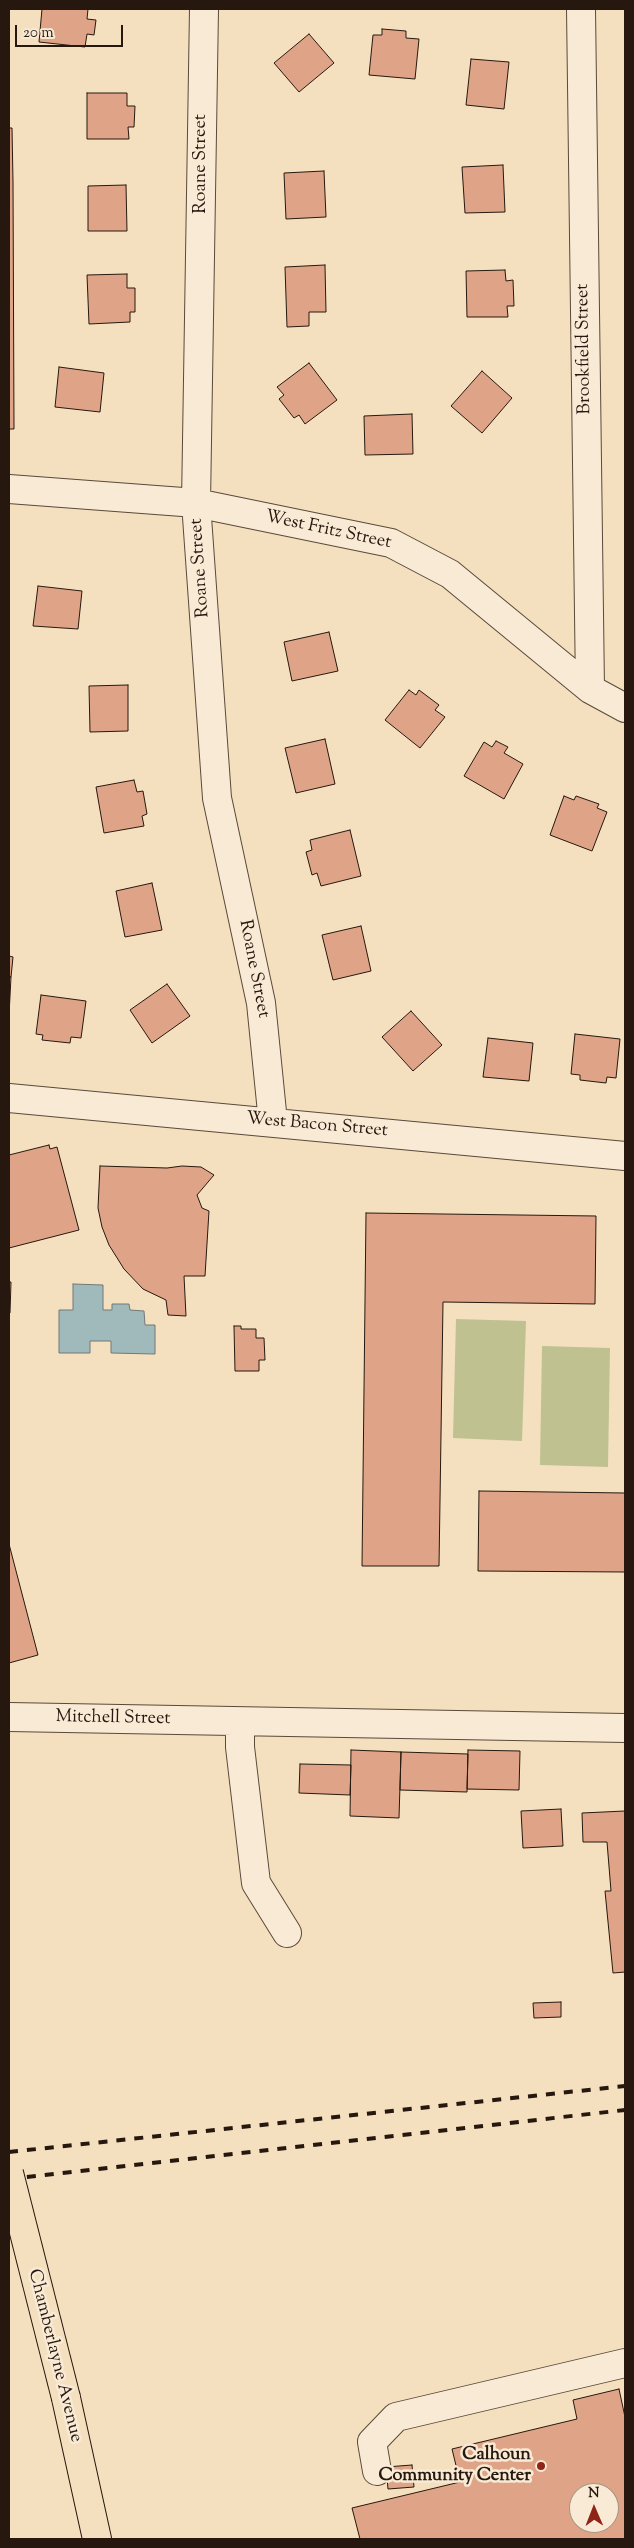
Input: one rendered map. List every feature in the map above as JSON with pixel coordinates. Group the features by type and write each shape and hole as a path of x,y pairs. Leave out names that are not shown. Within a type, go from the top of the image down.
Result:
{"main road":[{"name":"Chamberlayne Avenue","path":"9,2173 66,2398 97,2539"}],"street":[{"name":"Roane Street","path":"204,9 196,503 217,798 262,1003 273,1122"},
{"name":"Brookfield Street","path":"581,9 590,689"},
{"name":"West Fritz Street","path":"9,489 196,503 391,542 450,574 590,689 625,708"},
{"name":"West Bacon Street","path":"9,1098 625,1156"},
{"name":"Mitchell Street","path":"9,1717 625,1728"},
{"path":"228,1721 240,1747 256,1883 287,1933"},
{"path":"377,2471 372,2442 396,2417 625,2363"}],"green space":[{"path":"456,1319 526,1321 522,1441 453,1438"},
{"path":"542,1346 610,1348 608,1467 540,1465"}],"water":[{"path":"73,1284 103,1285 103,1310 112,1310 112,1304 129,1304 130,1310 144,1311 145,1325 155,1325 155,1354 111,1353 111,1341 90,1341 90,1353 59,1353 59,1310 73,1310"}],"building":[{"path":"42,9 88,9 87,19 96,20 94,35 87,34 85,47 39,42"},
{"path":"382,29 406,31 406,38 419,39 415,79 369,75 373,35 382,35"},
{"path":"309,34 334,63 299,92 274,63"},
{"path":"471,59 509,62 504,109 466,105"},
{"path":"87,93 127,93 127,106 135,106 134,127 128,127 129,139 87,139"},
{"path":"9,128 12,128 13,182 14,429 9,429"},
{"path":"503,165 505,212 465,213 462,167"},
{"path":"324,171 326,217 286,219 284,173"},
{"path":"126,185 127,231 88,231 88,186"},
{"path":"325,265 326,312 309,312 309,326 287,327 285,267"},
{"path":"505,270 506,281 513,280 514,306 507,306 508,317 467,317 466,271"},
{"path":"127,274 127,288 135,288 135,312 130,312 130,322 89,324 87,275"},
{"path":"309,363 337,400 305,424 299,415 294,418 279,399 284,395 277,387"},
{"path":"59,367 104,373 100,412 55,407"},
{"path":"482,371 512,398 482,433 451,406"},
{"path":"412,414 413,454 365,455 364,416"},
{"path":"38,586 82,591 78,629 33,626"},
{"path":"329,632 338,671 292,681 284,642"},
{"path":"128,685 128,731 90,732 89,686"},
{"path":"409,690 416,695 419,690 439,705 435,710 445,717 420,748 385,720"},
{"path":"325,739 335,784 296,793 285,748"},
{"path":"496,741 508,747 504,753 523,764 504,799 464,776 484,742 492,747"},
{"path":"134,780 137,792 143,791 147,814 142,816 144,826 104,833 96,787"},
{"path":"564,796 574,800 576,796 599,804 597,808 607,812 592,851 550,835"},
{"path":"350,830 361,876 321,886 317,873 312,875 306,852 312,850 310,840"},
{"path":"152,883 162,930 125,937 116,891"},
{"path":"361,926 371,971 333,980 322,935"},
{"path":"9,956 13,957 11,977 9,977"},
{"path":"9,977 11,977 9,1015"},
{"path":"167,984 190,1016 152,1043 130,1010"},
{"path":"41,995 86,1001 81,1038 71,1037 70,1043 42,1040 43,1035 36,1034"},
{"path":"411,1011 442,1045 413,1071 382,1037"},
{"path":"575,1034 620,1039 616,1078 607,1077 606,1083 580,1080 580,1075 571,1074"},
{"path":"488,1038 533,1043 529,1081 483,1077"},
{"path":"49,1145 50,1149 57,1147 79,1230 9,1248 9,1155"},
{"path":"100,1166 201,1167 214,1175 197,1195 202,1208 209,1211 205,1276 184,1276 186,1316 168,1315 166,1300 143,1289 124,1269 109,1245 102,1227 98,1208"},
{"path":"366,1213 596,1216 595,1304 443,1302 439,1566 362,1566"},
{"path":"9,1282 11,1282 10,1313 9,1313"},
{"path":"234,1326 241,1326 241,1329 256,1329 256,1338 264,1338 265,1360 259,1360 259,1371 235,1371"},
{"path":"479,1491 625,1493 625,1572 478,1571"},
{"path":"9,1544 38,1655 9,1663"},
{"path":"351,1750 401,1752 399,1818 350,1816"},
{"path":"468,1750 520,1751 519,1790 467,1789"},
{"path":"401,1752 468,1754 467,1792 400,1790"},
{"path":"300,1764 351,1765 350,1795 299,1793"},
{"path":"561,1809 563,1846 523,1848 521,1811"},
{"path":"625,1811 625,1972 613,1973 605,1891 611,1891 607,1842 583,1842 582,1813"},
{"path":"561,2002 561,2017 534,2018 533,2003"},
{"name":"Calhoun Community Center","path":"619,2389 625,2417 625,2539 360,2539 352,2508 460,2482 452,2449 577,2419 573,2400"},
{"path":"412,2465 414,2487 388,2489 386,2467"}],"railway":[{"path":"9,2152 625,2086"},
{"path":"9,2179 625,2110"}],"place":[{"name":"Calhoun Community Center","path":"541,2466"}]}
